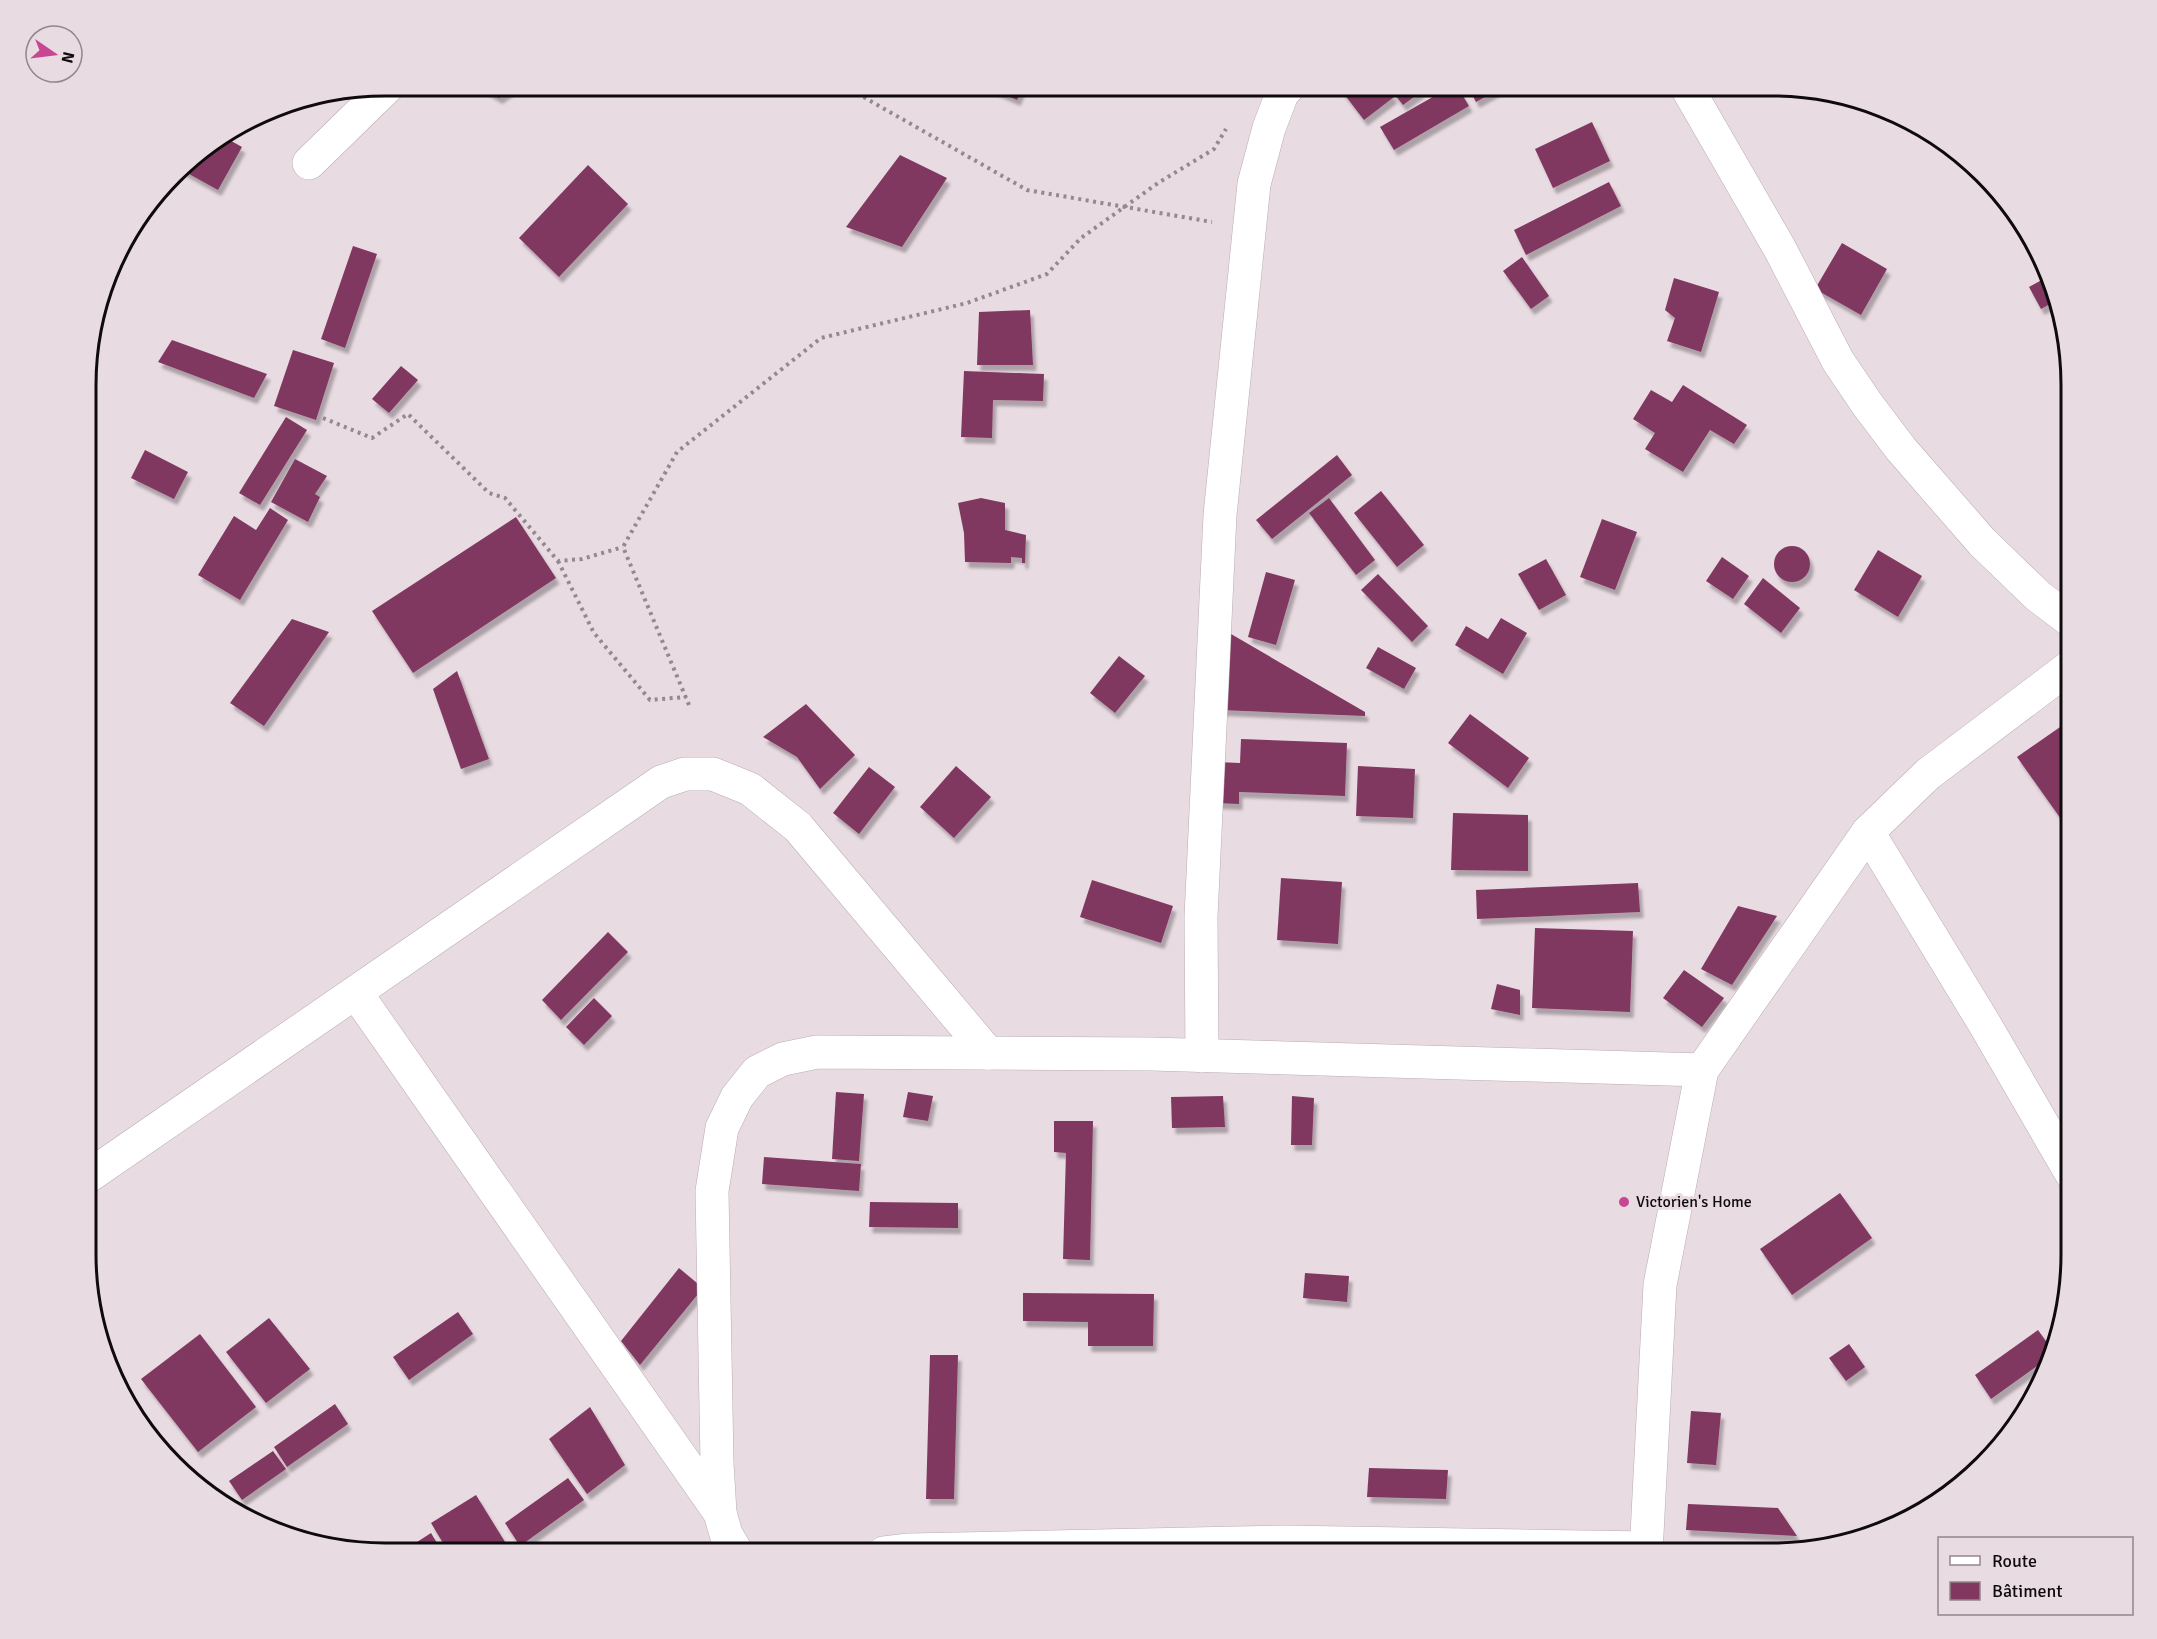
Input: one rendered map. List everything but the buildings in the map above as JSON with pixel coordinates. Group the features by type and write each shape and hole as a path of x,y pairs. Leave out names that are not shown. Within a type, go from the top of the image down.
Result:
{"street":[{"path":"309,163 377,96"},
{"path":"1202,1056 1201,917 1220,515 1254,184 1269,128 1281,96"},
{"path":"1692,96 1780,249 1838,361 1867,405 1982,542 2038,596 2061,613"},
{"path":"1646,1543 1660,1285 1702,1070 1868,832 1928,774 2061,674"},
{"path":"96,1171 661,782 686,774 713,774 750,789 798,826 988,1053"},
{"path":"1868,832 1984,1023 2061,1156"},
{"path":"356,993 720,1513"},
{"path":"731,1543 720,1513 717,1463 712,1191 722,1128 737,1097 757,1072 783,1059 816,1052 988,1053 1202,1056 1702,1070"},
{"path":"1238,1543 1325,1543"}],"path":[{"path":"862,96 1027,190 1212,222 1210,233"},
{"path":"558,561 582,559 623,547 677,452 821,338 967,303 1047,274 1081,238 1158,183 1214,149 1230,122"},
{"path":"323,418 372,438 408,414 489,493 505,498 558,561 594,633 650,700 686,697"},
{"path":"623,547 689,705"}],"place":[{"name":"Victorien's Home","path":"1624,1202"}]}
